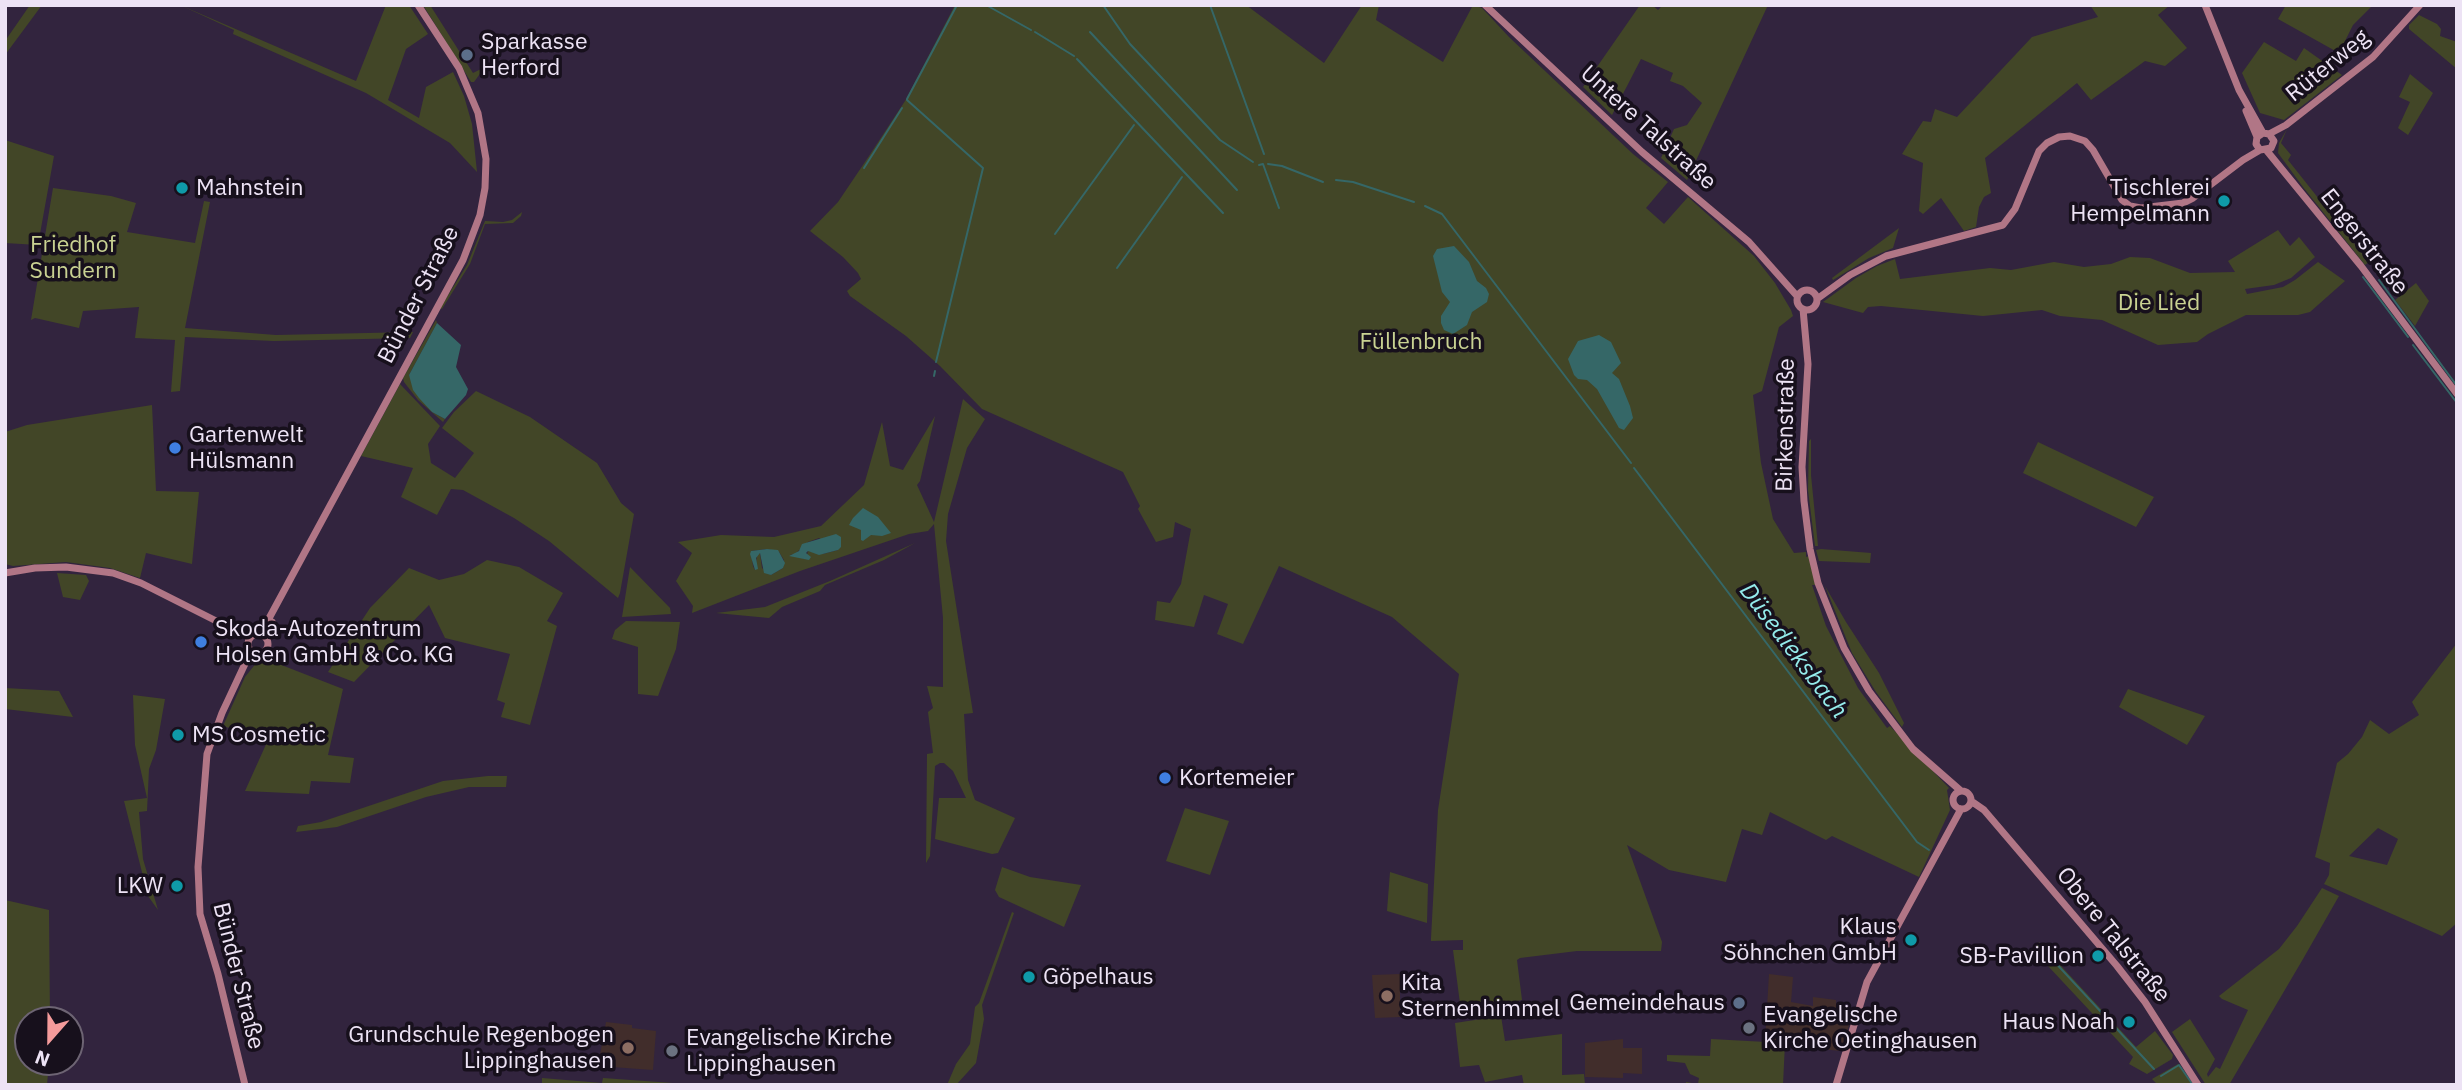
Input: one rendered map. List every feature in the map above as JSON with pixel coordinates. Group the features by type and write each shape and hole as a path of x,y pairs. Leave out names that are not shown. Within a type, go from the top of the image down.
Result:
{"street":[{"name":"Bünder Straße","path":"245,1085 218,974 200,914 198,887 202,795 208,754 218,721 242,673 251,647 261,653 267,648 262,636 463,260 483,202 486,159 478,114 459,68 418,5"},
{"name":"Untere Talstraße","path":"1485,5 1634,144 1749,242 1799,294"},
{"name":"Engerstraße","path":"2205,5 2241,94 2265,142 2457,394"},
{"name":"Rüterweg","path":"2265,142 2373,57 2420,5"},
{"path":"1816,296 1886,256 2003,225 2015,209 2039,150 2059,137 2070,136 2085,141 2122,200 2137,208 2190,201 2265,142"},
{"path":"1807,289 1816,296 1815,306 1807,310 1798,304 1799,294 1807,289"},
{"name":"Birkenstraße","path":"1807,310 1808,377 1802,467 1810,549 1818,583 1844,648 1868,691 1905,739 1957,794"},
{"path":"5,573 34,568 66,567 113,573 141,583 213,620 251,647 262,636"},
{"path":"1836,1085 1867,982 1964,805 1957,794"},
{"name":"Obere Talstraße","path":"1957,794 1968,794 1964,805 1988,817 2117,966 2145,1002 2198,1085"}],"shaded area":[{"path":"1454,246 1469,262 1477,281 1489,294 1487,302 1472,312 1467,325 1453,334 1444,330 1441,323 1441,316 1450,302 1442,292 1433,256 1437,249"},
{"path":"437,323 461,345 456,367 468,389 445,419 432,412 419,398 413,390 409,375"},
{"path":"1599,335 1611,342 1621,363 1612,373 1619,379 1633,418 1624,430 1619,428 1597,389 1587,380 1578,379 1574,375 1568,359 1578,341"},
{"path":"863,508 878,517 891,533 871,535 861,540 861,530 849,525"},
{"path":"836,534 841,537 841,547 838,550 819,555 808,551 806,553 811,557 809,560 789,556 799,551 802,544"},
{"path":"778,550 785,563 783,568 771,575 764,573 760,553 756,558 758,569 755,570 750,554 751,551"},
{"name":"Kita Sternenhimmel","path":"1400,974 1400,1017 1375,1018 1372,975"},
{"path":"1769,974 1793,977 1791,1002 1813,1006 1813,997 1836,1000 1837,1014 1851,1019 1841,1051 1765,1041"},
{"name":"Grundschule Regenbogen Lippinghausen","path":"606,1022 656,1031 653,1070 598,1066"},
{"path":"1623,1039 1623,1048 1642,1048 1642,1074 1623,1073 1623,1078 1585,1077 1585,1043"}],"green space":[{"path":"30,5 42,5 5,55 5,41"},
{"path":"180,5 356,81 386,5 409,5 428,34 406,49 388,100 419,118 426,87 453,72 472,124 477,172 450,143 366,93 233,34 234,30"},
{"path":"423,5 430,5 473,73 481,69 474,82 471,82"},
{"name":"Füllenbruch","path":"955,5 1246,5 1324,63 1362,5 1379,5 1376,20 1443,62 1473,5 1482,8 1633,154 1668,182 1646,208 1664,224 1688,197 1754,256 1791,310 1793,316 1779,327 1762,391 1753,395 1761,463 1773,519 1794,553 1806,552 1806,557 1809,556 1816,585 1812,585 1826,626 1858,688 1887,728 1890,726 1949,788 1950,810 1919,877 1832,836 1826,840 1770,812 1762,835 1742,829 1726,882 1669,870 1627,845 1662,942 1661,951 1577,951 1520,958 1517,960 1522,1000 1461,1011 1453,950 1463,950 1463,940 1431,941 1438,810 1459,674 1392,617 1279,566 1243,644 1217,634 1228,604 1204,595 1194,627 1155,620 1157,601 1170,603 1181,584 1191,529 1175,522 1173,537 1156,542 1138,509 1140,506 1123,472 982,409 906,336 850,296 847,291 861,279 858,273 843,257 810,231 838,202 905,101"},
{"path":"1640,5 1652,5 1658,10 1661,7 1659,5 1768,5 1687,180 1661,158 1674,129 1687,125 1702,103 1683,86 1670,81 1673,73 1641,59 1612,115 1583,87"},
{"path":"2090,5 2170,5 2158,15 2187,48 2165,66 2145,61 2091,100 2077,83 1985,158 1991,193 1984,197 1979,207 1976,227 1964,231 1941,198 1923,214 1919,211 1923,163 1902,154 1923,121 1931,122 1935,109 1957,117 2032,37 2098,17"},
{"path":"2286,5 2372,6 2353,25 2339,53 2278,19"},
{"path":"2419,15 2437,24 2441,29 2440,36 2457,42 2457,69 2409,29 2409,25"},
{"path":"2264,42 2296,61 2304,48 2342,75 2284,120 2260,113 2242,73"},
{"path":"2410,74 2433,93 2408,135 2398,128 2410,102 2399,97"},
{"path":"2287,129 2281,143 2291,155 2288,160 2369,262 2365,265 2278,153 2279,143"},
{"path":"5,140 54,156 38,245 5,243"},
{"name":"Friedhof Sundern","path":"53,188 111,196 136,203 127,232 195,243 204,201 210,202 185,328 276,335 413,332 410,338 274,341 185,337 180,391 171,392 175,340 135,338 139,307 83,311 79,328 35,318 31,320"},
{"path":"522,212 513,223 485,224 470,264 442,309 440,308 467,265 485,221 512,220"},
{"path":"1899,228 1893,248 1869,258 1833,280 1832,278"},
{"name":"Die Lied","path":"2278,230 2290,246 2299,237 2315,257 2291,278 2274,285 2245,289 2247,294 2283,287 2318,262 2345,281 2310,312 2298,315 2246,315 2197,342 2158,345 2102,320 2060,316 2042,310 1983,316 1881,306 1868,307 1863,313 1823,302 1856,278 1895,259 1900,279 1990,268 2011,270 2054,262 2084,267 2111,264 2130,257 2150,258 2190,273 2235,272 2228,261"},
{"path":"2416,283 2429,301 2415,326 2395,300"},
{"path":"436,320 437,323 409,375 432,412 445,419 443,422 418,400 403,378"},
{"path":"400,384 440,426 428,444 431,463 455,478 474,453 442,428 476,391 530,417 597,463 621,503 634,514 618,598 549,541 463,490 451,489 437,515 401,497 413,468 361,456"},
{"path":"963,399 985,419 967,448 948,514 946,541 973,713 964,714 968,780 975,800 1015,818 998,853 992,854 935,839 939,798 966,798 953,771 940,763 935,766 930,856 926,863 927,754 933,753 928,712 933,708 927,686 943,687 943,618 934,524 928,531 909,534 800,571 692,613 693,606 676,581 692,553 678,542 721,535 774,537 821,526 864,485 882,422 890,466 903,470 935,416 917,485 934,522","holes":["819,538 838,550 823,554 808,551 806,559 790,555 795,554 808,542","767,549 779,552 784,560 783,568 771,575 762,568 760,553 757,555 755,570 753,566 751,551"]},
{"path":"152,405 156,491 199,492 192,564 146,553 140,578 110,568 66,562 13,566 5,564 5,432 27,425"},
{"path":"1811,439 1811,475 1818,546 1815,546 1808,490"},
{"path":"2038,442 2154,497 2136,527 2023,473"},
{"path":"915,543 782,607 769,618 716,613 765,607"},
{"path":"1816,550 1871,553 1870,563 1819,561"},
{"path":"487,560 519,567 563,593 547,621 557,626 530,725 501,717 505,703 497,700 510,654 445,638 429,605 354,682 328,672 370,608 409,568 439,580 464,574"},
{"path":"630,567 670,608 671,614 622,617"},
{"path":"57,573 86,575 89,581 80,600 63,597"},
{"path":"1825,586 1879,673 1904,723 1902,727 1852,653"},
{"path":"626,621 680,622 676,649 658,696 638,694 638,647 612,639 615,630"},
{"path":"2457,643 2457,923 2442,936 2324,884 2329,875 2330,863 2315,857 2337,763 2362,737 2370,720 2389,734 2419,715 2412,702","holes":["2378,828 2398,839 2387,865 2349,856"]},
{"path":"266,659 343,689 328,755 354,758 350,783 311,781 309,794 245,791 268,740 223,726 245,677 257,662"},
{"path":"5,688 59,691 73,717 5,709"},
{"path":"2128,689 2205,716 2187,745 2119,707"},
{"path":"133,695 165,699 156,750 149,769 147,811 139,812 143,859 158,910 148,896 124,801 147,798 135,745"},
{"path":"507,776 506,787 469,787 426,797 337,827 296,832 298,826 321,822 443,781"},
{"path":"1185,808 1229,821 1210,875 1166,861"},
{"path":"1002,867 1030,877 1081,885 1064,927 999,897 995,890"},
{"path":"1390,872 1428,884 1427,923 1387,911"},
{"path":"2322,888 2339,896 2229,1085 2206,1085 2172,1032 2190,1019 2215,1059 2208,1077 2216,1067 2220,1069 2248,1010 2219,996 2279,949"},
{"path":"5,900 49,910 50,1006 14,1006 14,1076 48,1076 47,1085 5,1085"},
{"path":"1012,912 1014,913 982,1005 984,1019 976,1063 956,1085 947,1085 956,1064 970,1044 975,1007 979,1003"},
{"path":"2039,942 2136,1047 2155,1031 2173,1055 2172,1059 2147,1074 2129,1064 2133,1057 2034,951"},
{"path":"1501,1016 1505,1041 1562,1034 1562,1075 1584,1074 1585,1085 1524,1085 1522,1075 1485,1082 1479,1065 1460,1067 1455,1023"},
{"path":"1711,1039 1785,1043 1783,1085 1686,1085 1686,1082 1698,1084 1699,1078 1690,1074 1685,1063 1667,1061 1667,1055 1710,1056"},
{"path":"2178,1064 2192,1085 2158,1085 2152,1079"},
{"path":"542,1078 602,1083 603,1078 701,1085 537,1085 542,1083"}],"waterway":[{"path":"907,99 957,5"},
{"path":"986,5 1031,30"},
{"name":"Düsedieksbach","path":"1103,5 1130,44 1220,140 1253,162"},
{"path":"1210,5 1264,154"},
{"path":"1035,32 1074,56"},
{"path":"1090,32 1237,190"},
{"path":"1077,59 1223,213"},
{"path":"907,100 983,168 936,362"},
{"path":"864,168 902,108"},
{"path":"1055,234 1134,125"},
{"path":"1259,165 1263,164 1279,208"},
{"name":"Düsedieksbach","path":"1268,164 1282,166 1323,182"},
{"path":"1117,268 1182,177"},
{"name":"Düsedieksbach","path":"1336,180 1353,182 1414,202"},
{"name":"Düsedieksbach","path":"1425,206 1442,214 1631,463"},
{"path":"2363,277 2408,337"},
{"path":"2379,280 2457,386"},
{"path":"2413,345 2457,403"},
{"path":"934,376 935,371"},
{"name":"Düsedieksbach","path":"1634,468 1917,842 1929,850"},
{"name":"Düsedieksbach","path":"2039,945 2154,1069"},
{"name":"Düsedieksbach","path":"2161,1076 2179,1065 2193,1085"}],"place":[{"name":"Sparkasse Herford","path":"467,55"},
{"name":"Mahnstein","path":"182,188"},
{"name":"Tischlerei Hempelmann","path":"2224,201"},
{"name":"Gartenwelt Hülsmann","path":"175,448"},
{"name":"Skoda-Autozentrum Holsen GmbH & Co. KG","path":"201,642"},
{"name":"MS Cosmetic","path":"178,735"},
{"name":"Kortemeier","path":"1165,778"},
{"name":"LKW","path":"177,886"},
{"name":"Klaus Söhnchen GmbH","path":"1911,940"},
{"name":"SB-Pavillion","path":"2098,956"},
{"name":"Göpelhaus","path":"1029,977"},
{"name":"Kita Sternenhimmel","path":"1387,996"},
{"name":"Gemeindehaus","path":"1739,1003"},
{"name":"Haus Noah","path":"2129,1022"},
{"name":"Evangelische Kirche Oetinghausen","path":"1749,1028"},
{"name":"Grundschule Regenbogen Lippinghausen","path":"628,1048"},
{"name":"Evangelische Kirche Lippinghausen","path":"672,1051"}]}
